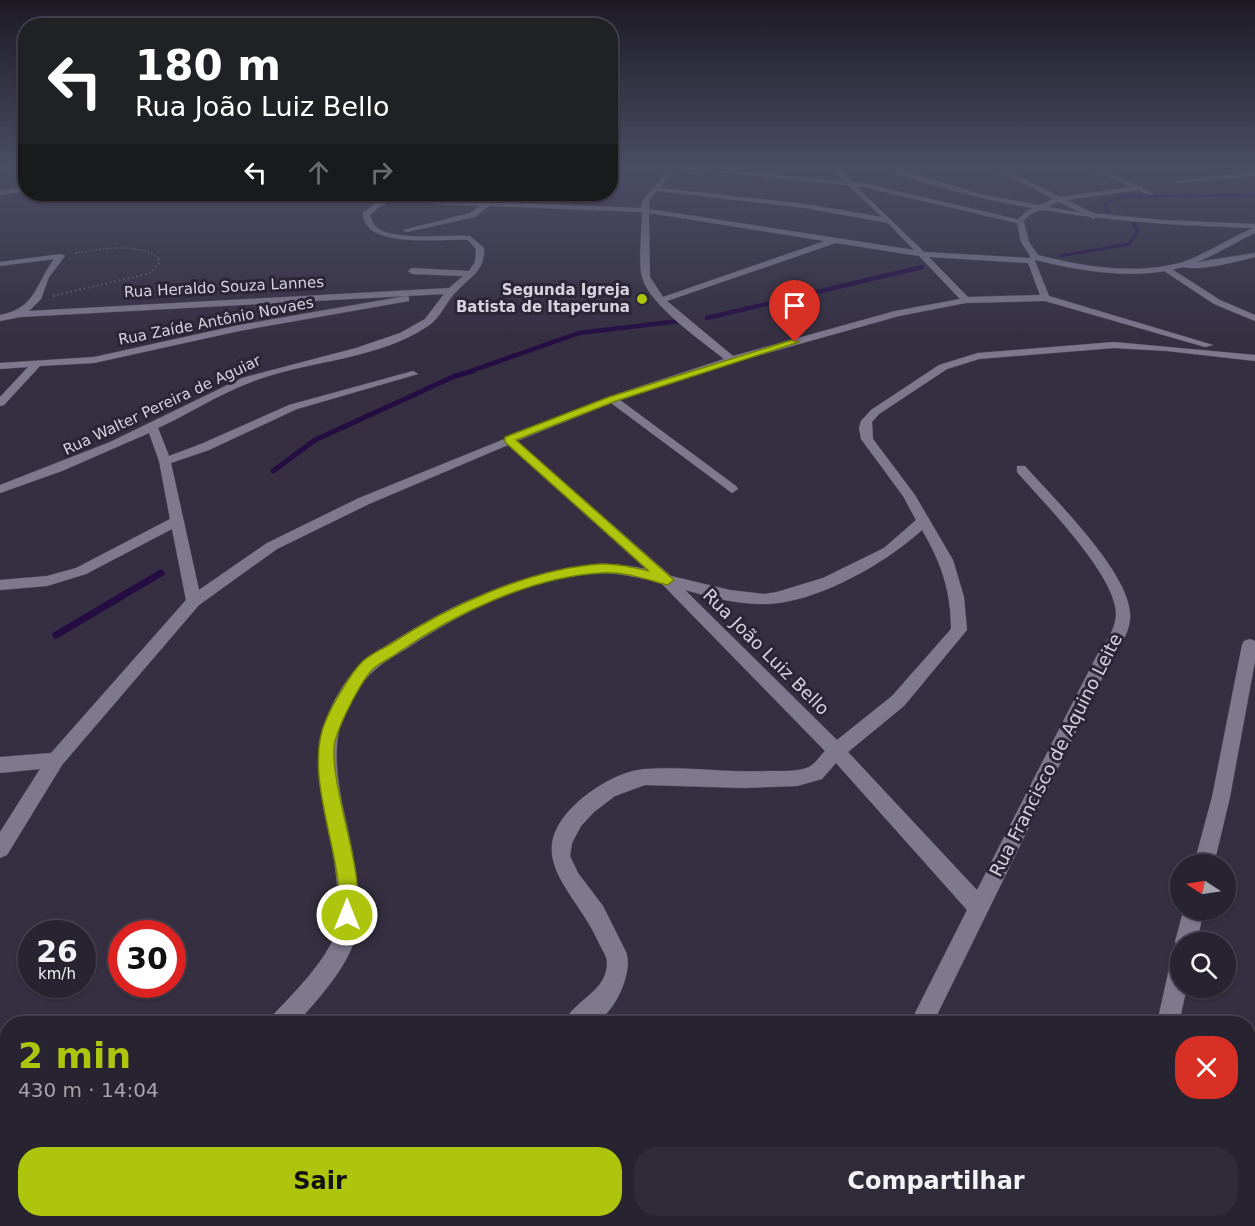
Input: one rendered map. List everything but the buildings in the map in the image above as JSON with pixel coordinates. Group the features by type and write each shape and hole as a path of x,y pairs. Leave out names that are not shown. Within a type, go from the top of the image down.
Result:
{"street":[{"path":"370,225 379,232 389,234 470,238 478,242 481,252 479,266 473,274 412,271"},
{"path":"389,234 427,225"},
{"path":"644,225 646,277 650,287 731,360"},
{"path":"741,225 922,254 1033,259 1092,266 1210,264 1255,255"},
{"path":"894,225 966,300"},
{"path":"1021,225 1045,298"},
{"path":"1227,225 1255,226"},
{"path":"1176,266 1255,230"},
{"path":"662,300 836,240"},
{"path":"0,264 61,256"},
{"path":"20,314 38,299 45,277 61,256"},
{"path":"1176,266 1219,295 1255,311"},
{"path":"1176,266 1217,302 1255,318"},
{"name":"Rua Walter Pereira de Aguiar","path":"0,489 52,472 152,427 243,381 397,338 413,331 435,315 452,291 473,274"},
{"name":"Rua Zaíde Antônio Novaes","path":"0,366 128,354 248,327 394,302 435,291"},
{"name":"Rua Heraldo Souza Lannes","path":"0,318 20,314 452,291"},
{"path":"0,849 56,760 194,601 272,546 364,501 612,399 731,360 898,313 966,300 1045,298 1205,345 1255,357"},
{"path":"584,1016 601,1002 615,976 618,960 596,913 571,880 560,856 562,842 574,820 586,806 608,790 628,781 645,777 744,780 797,778 816,773 836,751 898,701 959,630 957,585 946,559 909,495 867,439 865,428 867,421 875,412 955,361 978,356 1114,345 1255,357"},
{"path":"0,403 36,364"},
{"path":"165,461 205,447 293,407 413,374"},
{"path":"612,399 732,489"},
{"path":"152,427 165,461 194,601"},
{"name":"Rua João Luiz Bello","path":"509,440 667,580 836,751 979,908"},
{"name":"Rua Francisco de Aquino Leite","path":"925,1016 1104,657 1120,632 1124,611 1106,571 1021,469"},
{"path":"0,585 47,581 81,571 177,521"},
{"path":"288,1016 305,998 347,932 347,883 328,777 326,746 333,722 367,666 417,633 454,614 531,582 565,573 602,568 626,570 764,599 792,596 888,551 923,521"},
{"path":"1207,854 1221,797 1250,645"},
{"path":"0,765 56,760"},
{"path":"1170,1016 1174,998"}],"path":[{"path":"38,299 139,277 151,273 160,262 158,257 144,250 119,248 61,256"}],"waterway":[{"path":"1060,256 1129,244 1138,231 1134,225"},
{"path":"707,318 922,267"},
{"path":"468,372 579,333 679,321"},
{"path":"273,471 315,440 455,376 473,371"},
{"path":"56,635 161,573"}],"place":[{"name":"Segunda Igreja Batista de Itaperuna","path":"642,299"}],"route":[{"path":"347,915 347,883 328,777 326,746 333,722 347,695 367,666 417,633 463,609 531,582 565,573 602,568 626,570 667,580 509,440 612,399 731,360 795,342"}]}
